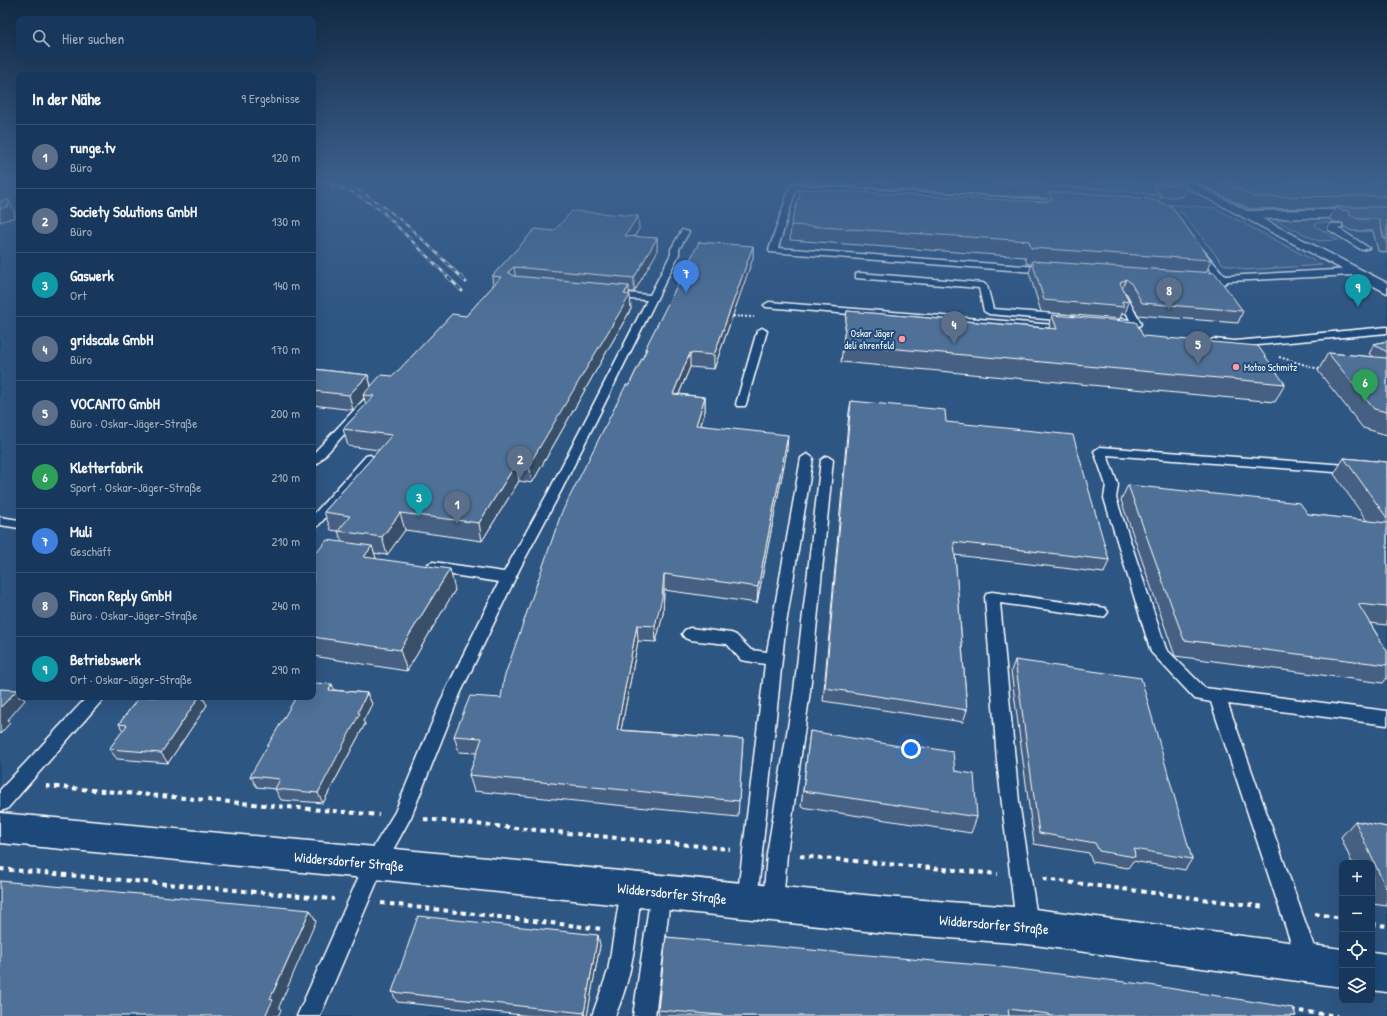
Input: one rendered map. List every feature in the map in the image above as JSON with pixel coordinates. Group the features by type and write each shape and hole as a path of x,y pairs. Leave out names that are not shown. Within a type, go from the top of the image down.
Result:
{"main road":[{"path":"1273,229 1387,289"},
{"name":"Widdersdorfer Straße","path":"0,828 375,863 885,915 1027,926 1339,968"},
{"path":"1375,971 1387,973"}],"lane":[{"path":"781,229 773,250 1058,271"},
{"path":"1334,229 1365,248"},
{"path":"308,1016 375,863 402,817 452,694 508,578 555,491 675,254 675,249 685,232"},
{"path":"1191,241 1224,280"},
{"path":"1191,280 1224,280 1353,272"},
{"path":"859,276 984,286 989,311 1076,319"},
{"path":"607,294 653,298"},
{"path":"1114,322 1136,324 1122,295"},
{"path":"768,305 1074,330"},
{"path":"1206,342 1235,344 1387,330"},
{"path":"741,404 762,331"},
{"path":"316,458 379,391"},
{"path":"1387,472 1100,451 1112,485 1110,498 1159,652 1201,694 1387,718"},
{"path":"760,902 752,851 777,630 807,458"},
{"path":"316,520 370,459"},
{"path":"760,902 777,854 802,691 827,460"},
{"path":"0,521 16,524"},
{"path":"422,566 508,578"},
{"path":"1027,926 1019,876 1001,718 992,597 1100,612"},
{"path":"690,634 731,639 747,656 774,659"},
{"path":"1217,696 1309,964"},
{"path":"0,803 94,700"},
{"path":"603,1016 612,999 626,932 646,891"},
{"path":"644,1016 646,891"}],"path":[{"path":"725,316 744,316"},
{"path":"1279,357 1320,368 1323,371"},
{"path":"18,783 402,817 752,851"},
{"path":"777,854 1087,883 1339,918"},
{"path":"1375,924 1387,926"}],"shaded area":[{"path":"0,229 16,229 16,700 316,700 316,229 1387,229 1387,1016 0,1016"},
{"path":"1195,229 1255,229 1322,265 1246,270 1223,264"},
{"path":"1294,229 1321,229 1338,240 1318,241"}],"building":[{"path":"535,229 554,231 555,229 629,229 625,236 657,238 634,278 514,267 508,272 514,276 629,286 624,294 630,295 529,465 516,464 479,523 400,513 382,537 338,531 350,516 324,512 392,435 343,429 374,396 363,395 381,375 393,376 452,314 466,316 501,277 492,276"},
{"path":"857,229 1188,229 1211,260 1031,248 1029,241"},
{"path":"1382,229 1387,229 1387,239 1384,239"},
{"path":"699,242 753,246 714,355 690,353 673,394 705,397 696,425 788,435 758,587 664,574 662,598 655,626 637,625 617,730 743,739 739,801 469,775 482,738 454,736 470,696 501,698 504,678 561,514 626,385 629,385 647,349 645,349"},
{"path":"1032,261 1215,273 1243,311 1142,303 1131,283 1126,279 1120,283 1129,302 1122,301 1124,307 1044,300"},
{"path":"847,311 1057,329 1052,315 1136,322 1143,336 1258,346 1285,384 843,344"},
{"path":"1387,341 1387,352 1374,344"},
{"path":"1328,353 1387,358 1387,412 1374,409"},
{"path":"316,369 368,375 349,395 316,391"},
{"path":"851,401 945,410 946,422 1073,435 1109,560 954,542 967,710 825,688"},
{"path":"1344,458 1387,462 1387,518"},
{"path":"1128,485 1300,503 1308,514 1387,523 1387,607 1358,604 1387,651 1387,665 1184,640"},
{"path":"327,540 372,546 364,557 450,569 400,650 316,637 316,551 318,551"},
{"path":"1015,660 1141,678 1192,859 1134,849 1135,857 1099,851 1095,843 1039,833"},
{"path":"316,683 332,684 329,690 367,693 358,712 360,713 318,793 275,789 280,779 250,776 294,700 316,700"},
{"path":"0,689 16,690 16,691 0,708"},
{"path":"137,700 197,700 161,753 109,749 127,725 119,724"},
{"path":"810,731 917,749 923,747 953,752 955,771 974,774 977,817 803,791"},
{"path":"1355,821 1387,827 1387,888 1375,864 1375,860 1373,860"},
{"path":"0,881 310,910 270,999 273,1000 265,1016 0,1016"},
{"path":"418,916 598,935 584,1013 392,992"},
{"path":"666,937 1001,967 1149,985 1293,1008 1296,1016 1050,1016 1049,1014 1008,1009 1009,1016 721,1016 658,1010"}],"railway":[{"path":"400,229 462,291"},
{"path":"412,229 462,278"},
{"path":"462,278 466,282"}],"place":[{"name":"Muli","path":"686,293"},
{"name":"Betriebswerk","path":"1358,307"},
{"name":"Fincon Reply GmbH","path":"1169,310"},
{"name":"Oskar Jäger deli ehrenfeld","path":"902,339"},
{"name":"gridscale GmbH","path":"954,344"},
{"name":"VOCANTO GmbH","path":"1198,364"},
{"name":"Motoo Schmitz","path":"1236,367"},
{"name":"Kletterfabrik","path":"1365,402"},
{"name":"Society Solutions GmbH","path":"520,479"},
{"name":"Gaswerk","path":"419,517"},
{"name":"runge.tv","path":"457,524"}]}
